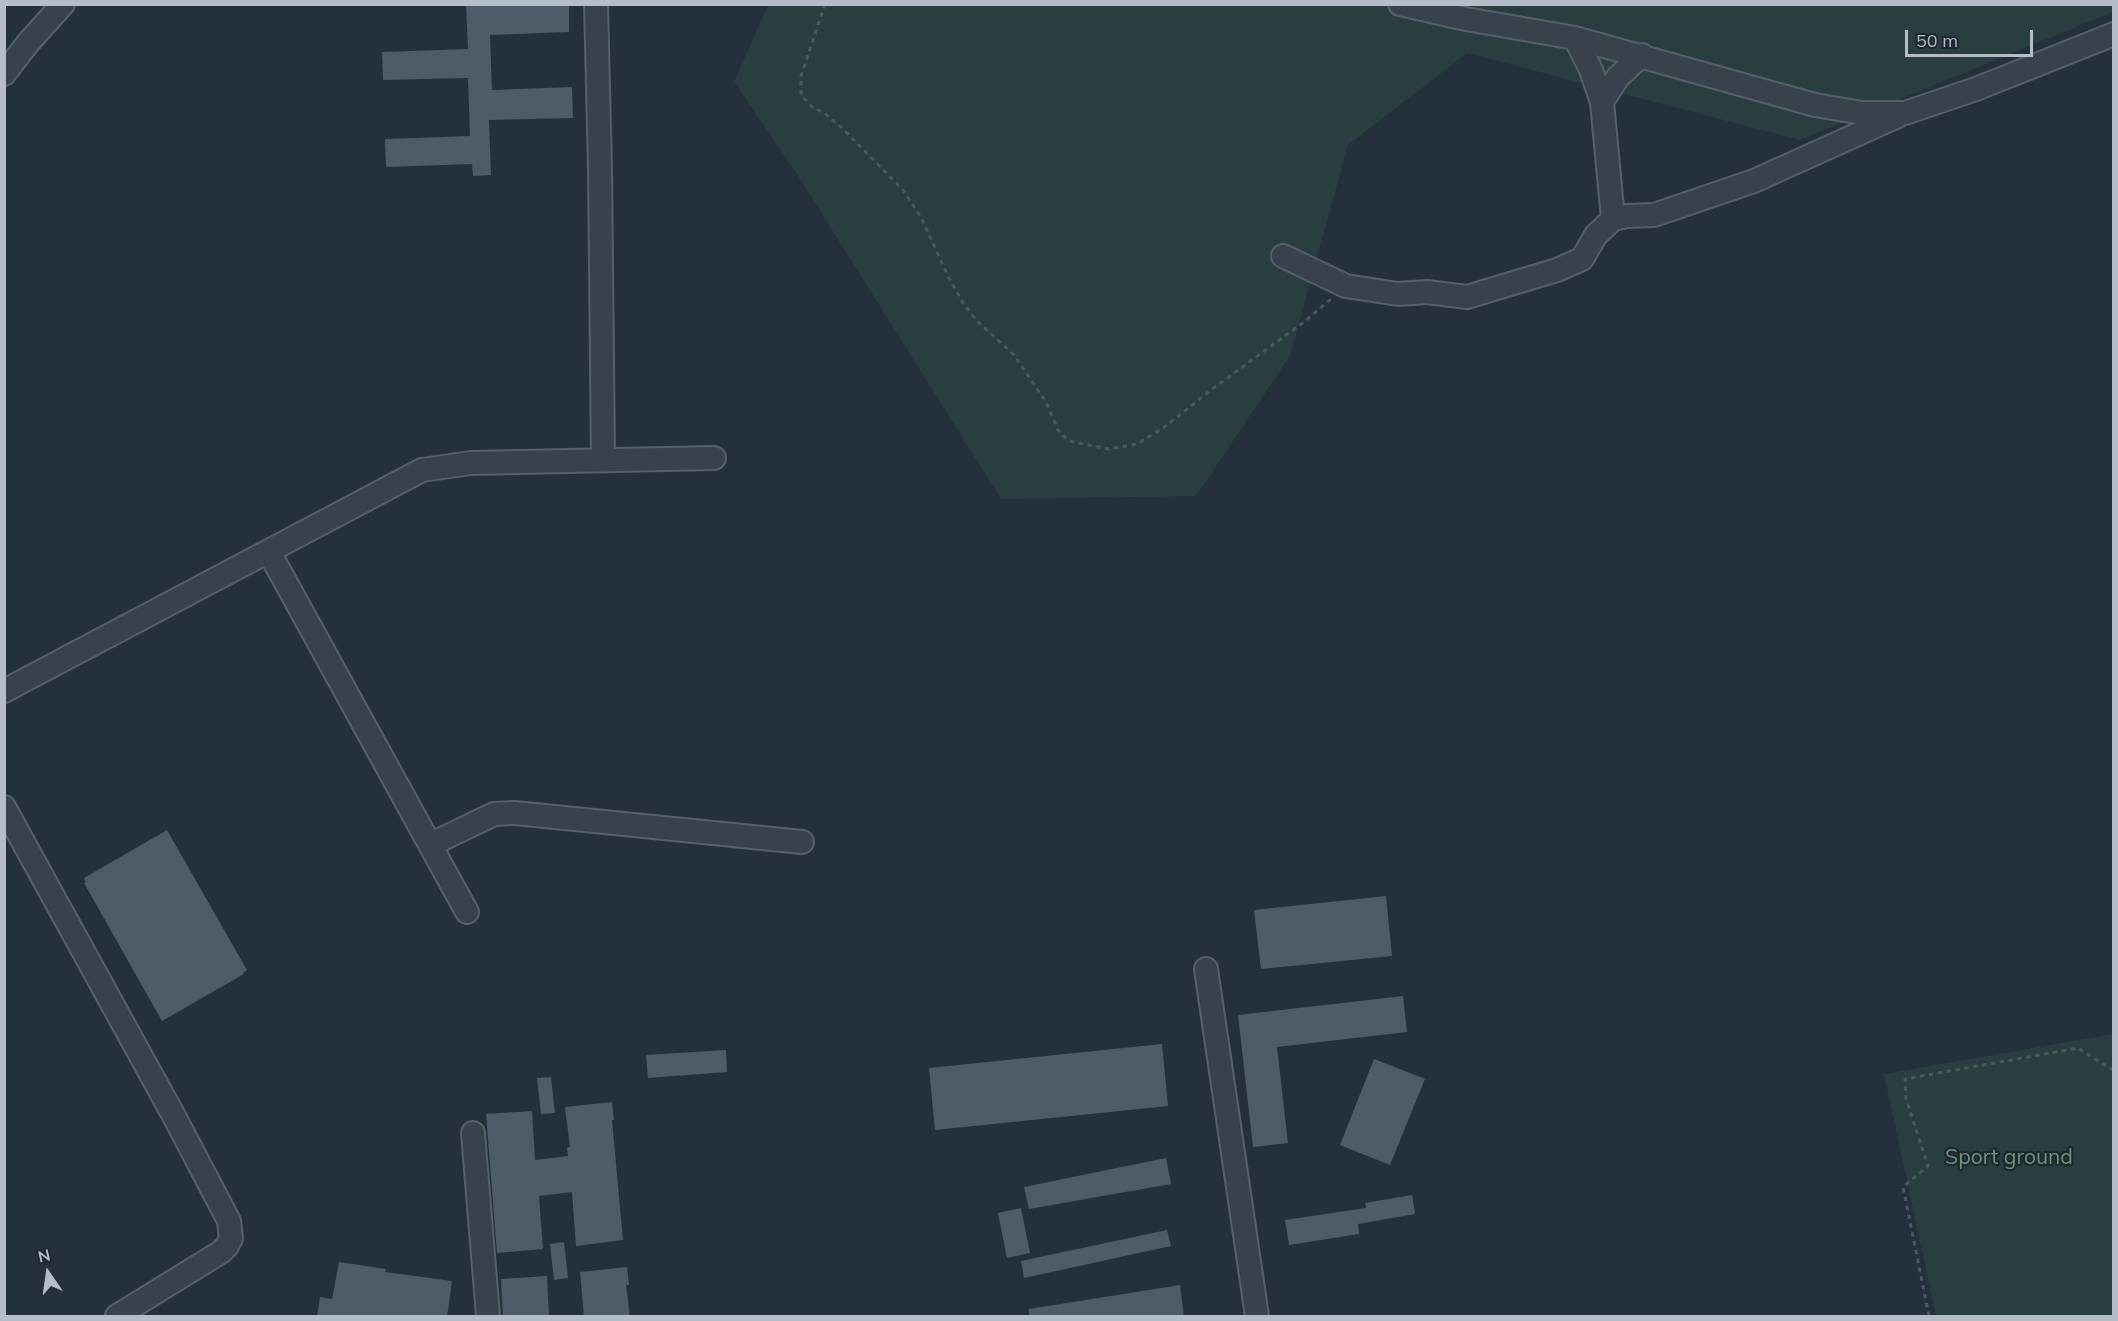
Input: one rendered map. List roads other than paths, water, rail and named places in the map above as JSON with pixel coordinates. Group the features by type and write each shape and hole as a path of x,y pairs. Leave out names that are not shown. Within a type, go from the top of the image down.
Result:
{"street":[{"path":"4,74 63,4"},
{"path":"596,4 603,460"},
{"path":"1400,4 1467,19 1575,38 1815,105 1862,113 1905,113"},
{"path":"1283,256 1346,286 1398,294 1427,292 1467,297 1557,270 1582,259 1596,235 1613,219 1654,215 1754,181 1905,113 1976,89 2114,34"},
{"path":"1575,38 1591,70 1602,102 1613,219"},
{"path":"1602,102 1618,77 1642,55"},
{"path":"4,691 422,471 471,463 714,458"},
{"path":"269,552 467,912"},
{"path":"430,845 494,814 515,813 802,842"},
{"path":"6,815 170,1108 229,1221 231,1238 221,1252 117,1317"},
{"path":"1206,969 1257,1317"},
{"path":"473,1132 488,1317"}],"park label":[{"name":"Sport ground","path":"2009,1158"}]}
